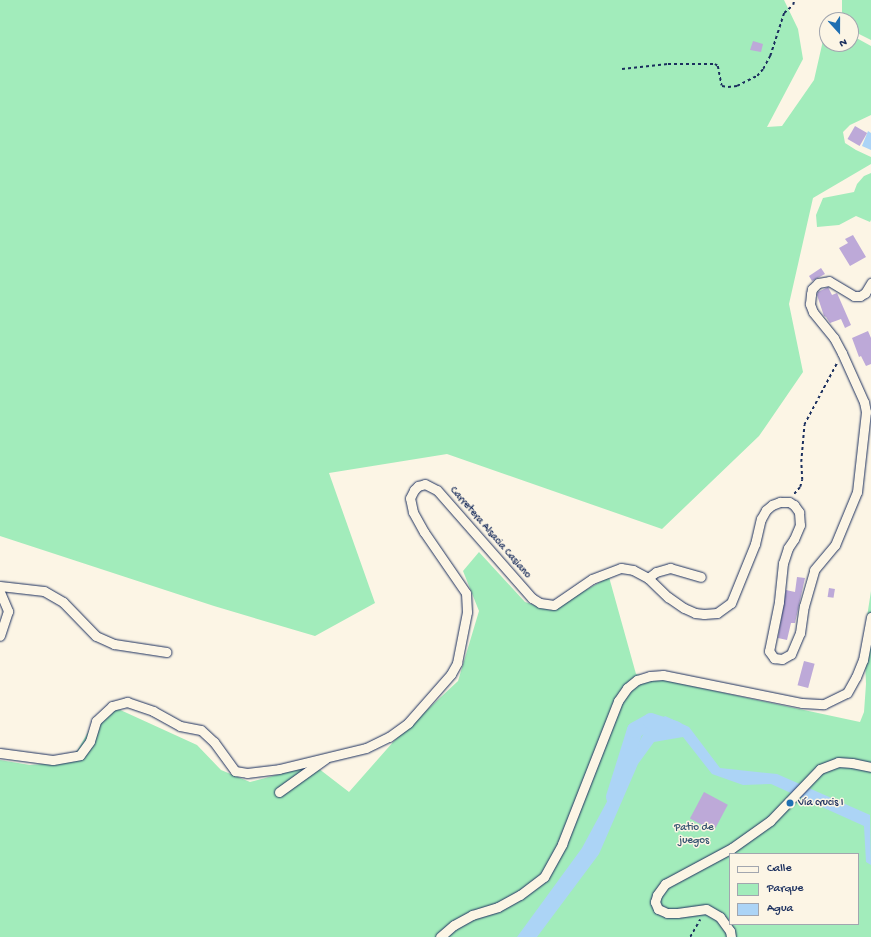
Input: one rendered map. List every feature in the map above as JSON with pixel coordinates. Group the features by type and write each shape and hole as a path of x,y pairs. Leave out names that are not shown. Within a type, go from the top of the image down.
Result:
{"street":[{"path":"789,502 794,504 799,512 800,525 788,548 783,563 779,602 769,642 769,651 774,658 782,659 791,654 800,633 804,606 814,570 835,545 858,492 866,412 864,402 842,353 834,338 813,312 810,300 812,289 818,283 829,281 854,296 865,293 871,283"},
{"name":"Carretera Alsacia Casiano","path":"0,754 53,760 80,755 90,741 96,721 112,706 127,702 153,711 180,726 201,730 214,742 235,771 247,773 279,769 366,748 389,737 408,723 438,691 451,674 456,663 467,612 466,593 424,532 413,512 410,498 418,486 425,484 437,490 532,598 540,603 554,605 592,579 621,568 633,570 648,578 668,597 684,608 695,613 717,613 726,608 736,595 755,544 761,519 766,510 772,505 780,502 789,502"},
{"path":"648,578 656,572 670,568 701,577"},
{"path":"0,586 44,591 63,602 96,636 114,644 166,652"},
{"path":"0,592 8,610 0,636"},
{"path":"440,937 472,915 498,907 520,895 544,876 562,844 618,701 627,688 638,680 650,676 663,675 802,703 824,704 847,693 856,678 863,660 871,617"},
{"path":"0,761 21,756"},
{"path":"278,792 308,773 328,757"},
{"path":"731,937 730,931 720,916 706,909 677,913 658,909 656,902 657,895 665,884 732,848 770,821 820,769 838,762 852,762 871,767"}],"path":[{"path":"622,69 668,64 715,64 718,66 722,86 738,86 757,76 763,69 770,56 784,14 793,4 794,0"},
{"path":"789,502 800,487 802,480 801,462 804,425 828,383 842,353"},
{"path":"690,937 706,909"}],"green space":[{"path":"0,0 784,0 798,29 803,59 767,127 782,126 814,80 820,52 859,52 859,39 871,46 871,115 850,125 843,132 845,143 871,157 871,164 813,198 789,304 803,372 759,436 662,529 447,454 329,473 375,603 315,636 214,606 0,536"},
{"path":"842,0 871,0 871,40 859,34 859,12 842,12"},
{"path":"871,173 870,222 856,216 839,225 817,227 816,215 823,198 854,192 857,184 864,176"},
{"name":"Patio de juegos","path":"479,552 525,602 550,610 609,577 636,674 860,722 864,712 866,684 864,636 871,591 871,937 0,937 0,760 30,765 56,763 77,751 98,715 116,708 197,745 221,770 250,782 314,765 349,792 394,741 458,681 479,611 463,571"}],"water":[{"path":"868,131 871,133 871,150 862,146"},
{"path":"665,716 689,727 720,768 777,774 870,815 871,865 866,862 864,826 771,784 743,785 712,774 683,737 654,742 638,764 599,854 537,937 517,937 582,848 645,731"}],"building":[{"path":"753,41 763,44 761,52 750,50"},
{"path":"855,126 867,133 860,146 848,139"},
{"path":"853,235 866,257 850,266 839,248 848,243 845,239"},
{"path":"821,268 825,274 812,281 809,276"},
{"path":"828,287 832,295 837,293 851,325 845,328 841,319 830,323 824,316 817,295 818,292"},
{"path":"868,331 871,338 871,364 866,366 861,356 859,357 852,338"},
{"path":"797,577 805,578 795,623 791,623 787,640 778,638 786,590 795,592"},
{"path":"829,588 835,589 834,598 828,597"},
{"path":"804,661 815,664 808,688 798,685"},
{"path":"704,792 728,805 714,831 690,818"}],"waterway":[{"path":"614,797 635,730 651,721 676,729"}],"place":[{"name":"Vía crucis I","path":"790,803"}]}
